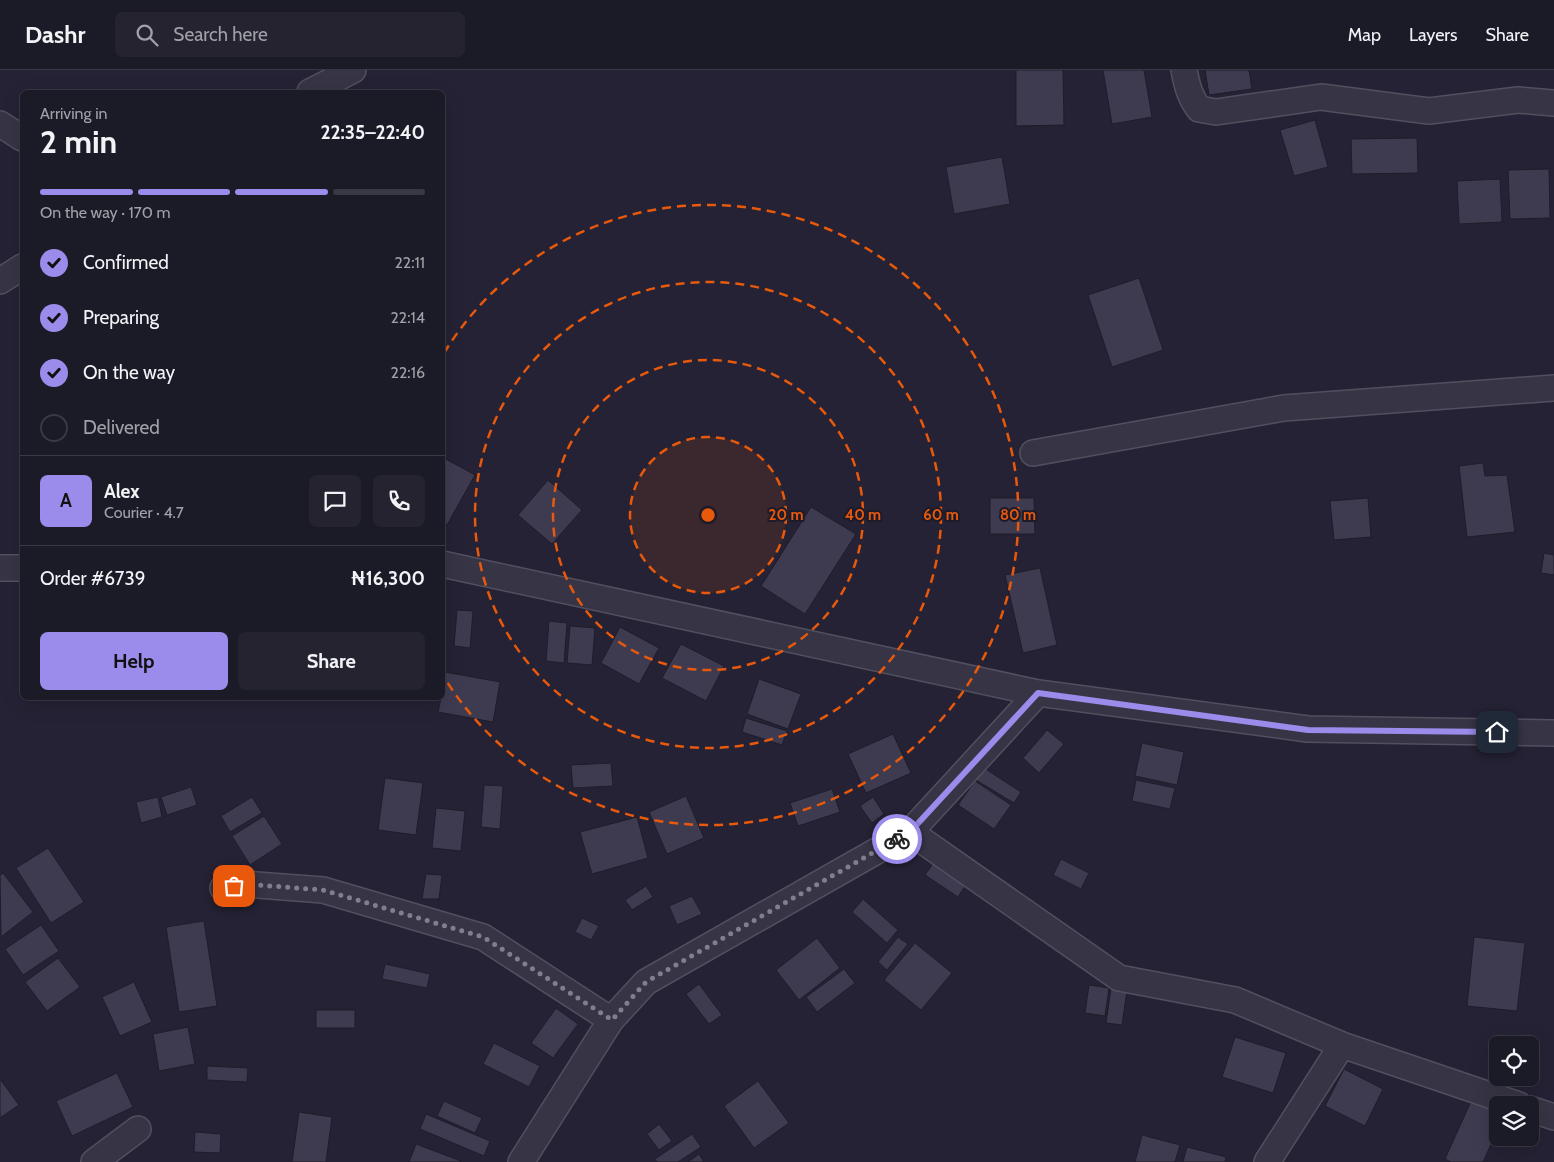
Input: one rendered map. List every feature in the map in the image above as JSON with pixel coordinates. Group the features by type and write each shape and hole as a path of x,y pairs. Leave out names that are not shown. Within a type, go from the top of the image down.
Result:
{"street":[{"path":"314,90 353,70"},
{"path":"1184,70 1187,88 1192,100 1199,109 1216,112 1320,97 1429,111 1518,100 1554,102"},
{"path":"0,124 20,137"},
{"path":"0,281 20,267"},
{"path":"1033,453 1284,408 1554,388"},
{"path":"445,565 1038,693 1308,730 1554,733"},
{"path":"0,568 20,568"},
{"path":"521,1162 612,1020 646,982 910,832 1038,693"},
{"path":"910,832 1119,978 1235,1000 1342,1045 1493,1096"},
{"path":"223,888 245,884 323,890 483,937 612,1020"},
{"path":"1267,1162 1342,1045"},
{"path":"1539,1112 1554,1117"},
{"path":"94,1162 138,1129"}],"building":[{"path":"1016,70 1063,70 1064,125 1016,126"},
{"path":"1103,70 1144,70 1152,117 1112,124"},
{"path":"1205,70 1249,70 1252,89 1209,95"},
{"path":"1315,120 1328,167 1294,176 1280,130"},
{"path":"1417,138 1418,173 1352,174 1351,139"},
{"path":"1002,157 1010,204 954,214 946,167"},
{"path":"1549,169 1550,218 1510,219 1508,170"},
{"path":"1500,179 1502,222 1459,224 1457,181"},
{"path":"1139,278 1163,350 1112,367 1088,295"},
{"path":"445,459 475,475 447,525 445,524"},
{"path":"1483,463 1485,476 1507,475 1515,532 1467,537 1459,466"},
{"path":"548,480 582,510 552,544 518,515"},
{"path":"990,498 1034,498 1035,534 990,534"},
{"path":"1368,498 1371,537 1334,540 1330,501"},
{"path":"811,507 856,534 805,614 761,586"},
{"path":"1544,553 1554,555 1554,575 1541,573"},
{"path":"1040,568 1057,645 1023,653 1005,575"},
{"path":"457,610 473,611 470,648 454,646"},
{"path":"549,621 567,623 564,663 546,661"},
{"path":"570,626 595,628 592,665 567,663"},
{"path":"620,627 659,648 639,684 601,663"},
{"path":"681,644 724,666 706,701 662,678"},
{"path":"445,672 500,682 493,722 438,712 441,700 445,700"},
{"path":"759,679 801,694 788,729 747,714"},
{"path":"746,718 787,731 782,745 742,732"},
{"path":"1047,730 1064,744 1039,773 1023,758"},
{"path":"893,734 911,773 866,793 848,754"},
{"path":"1142,743 1184,752 1177,785 1135,776"},
{"path":"611,763 613,786 573,788 571,765"},
{"path":"984,768 1021,792 1014,803 976,780"},
{"path":"385,778 423,783 416,835 378,830"},
{"path":"1136,780 1175,788 1170,809 1132,801"},
{"path":"975,781 1011,805 994,829 958,805"},
{"path":"484,785 503,786 500,829 481,827"},
{"path":"191,787 197,805 167,815 161,797"},
{"path":"832,789 840,812 798,826 790,803"},
{"path":"686,796 704,838 667,854 649,812"},
{"path":"158,797 162,817 141,823 136,802"},
{"path":"252,797 262,813 230,832 221,816"},
{"path":"873,797 884,814 872,823 860,806"},
{"path":"436,808 465,811 461,851 432,848"},
{"path":"264,816 282,844 250,865 232,836"},
{"path":"637,817 648,858 592,874 580,832"},
{"path":"48,848 84,902 51,923 16,868"},
{"path":"936,859 969,880 958,897 925,875"},
{"path":"1061,859 1089,873 1081,889 1053,875"},
{"path":"3,873 33,912 1,937 0,875"},
{"path":"426,874 442,875 439,899 422,899"},
{"path":"646,886 653,897 632,910 625,900"},
{"path":"692,896 702,914 677,925 669,906"},
{"path":"863,899 898,930 887,943 852,912"},
{"path":"582,918 599,926 591,940 575,932"},
{"path":"204,921 217,1006 179,1012 166,927"},
{"path":"41,925 59,951 23,975 5,949"},
{"path":"898,937 908,944 887,970 878,962"},
{"path":"1474,937 1525,943 1517,1011 1467,1006"},
{"path":"817,938 840,968 799,1000 776,970"},
{"path":"915,943 952,973 921,1010 884,980"},
{"path":"58,958 80,987 47,1011 25,982"},
{"path":"385,964 430,974 427,988 382,979"},
{"path":"844,969 855,983 817,1012 806,997"},
{"path":"134,982 152,1022 120,1036 102,997"},
{"path":"699,984 722,1015 709,1024 686,994"},
{"path":"1089,985 1109,988 1105,1016 1085,1013"},
{"path":"1111,988 1127,991 1122,1025 1106,1023"},
{"path":"556,1008 578,1024 553,1058 531,1043"},
{"path":"316,1010 355,1010 355,1028 316,1028"},
{"path":"188,1027 195,1064 159,1071 153,1034"},
{"path":"1235,1037 1286,1053 1273,1093 1222,1077"},
{"path":"494,1043 540,1066 529,1087 483,1064"},
{"path":"207,1066 248,1068 247,1082 207,1080"},
{"path":"1344,1069 1383,1089 1365,1126 1325,1106"},
{"path":"117,1073 133,1107 72,1136 56,1101"},
{"path":"0,1079 19,1105 0,1118"},
{"path":"758,1081 789,1123 754,1148 724,1106"},
{"path":"1473,1097 1489,1104 1490,1146 1483,1162 1451,1162 1445,1159"},
{"path":"444,1101 482,1118 475,1133 437,1116"},
{"path":"299,1112 332,1117 326,1162 292,1162"},
{"path":"426,1114 490,1141 484,1156 420,1129"},
{"path":"659,1124 672,1141 659,1150 647,1134"},
{"path":"195,1132 221,1134 220,1153 194,1152"},
{"path":"692,1134 701,1147 678,1162 657,1162 655,1159"},
{"path":"1142,1135 1180,1145 1175,1162 1135,1162"},
{"path":"416,1144 461,1161 409,1162"},
{"path":"1187,1147 1226,1157 1225,1162 1183,1162"},
{"path":"699,1154 704,1162 688,1162"}],"way so far":[{"path":"234,886 245,884 323,890 483,937 612,1020 646,982 897,839"}],"route":[{"path":"897,839 910,832 1038,693 1308,730 1497,732"}]}
